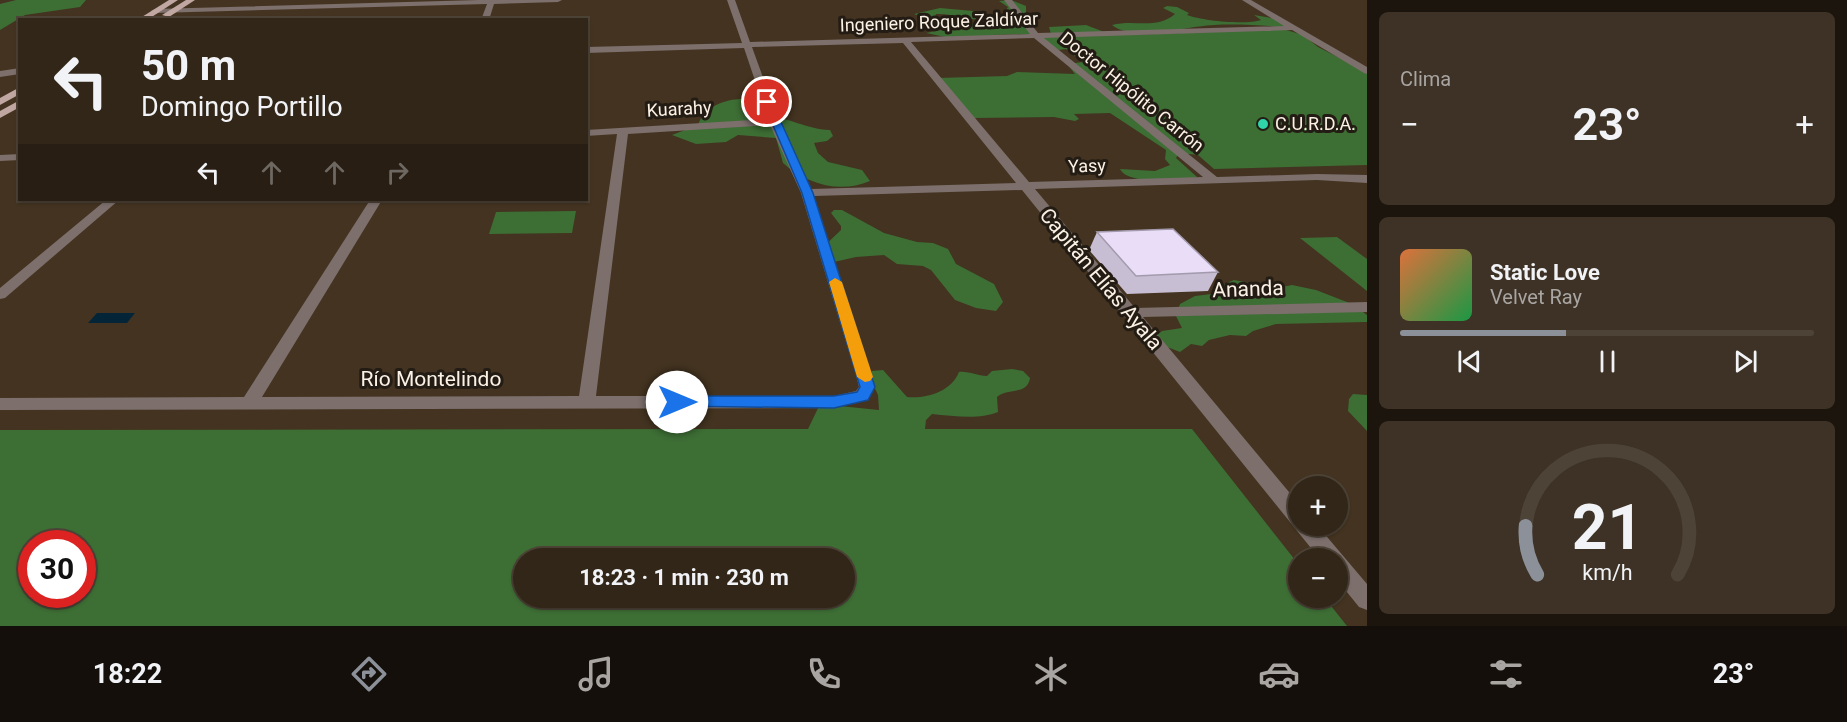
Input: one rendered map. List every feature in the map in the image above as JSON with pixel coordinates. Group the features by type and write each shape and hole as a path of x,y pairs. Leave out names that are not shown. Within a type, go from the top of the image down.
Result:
{"main road":[{"path":"144,18 174,0"},
{"path":"162,18 191,0"},
{"path":"0,102 18,91"},
{"path":"0,115 18,104"}],"street":[{"path":"323,13 338,0"},
{"path":"155,11 558,0"},
{"path":"731,0 774,122 807,193"},
{"name":"Doctor Hipólito Carrón","path":"1008,0 1035,35 1214,180"},
{"path":"1246,0 1367,71"},
{"path":"486,18 491,2"},
{"name":"Ingeniero Roque Zaldívar","path":"588,50 1293,28"},
{"name":"Capitán Elías Ayala","path":"905,40 1288,505"},
{"path":"0,74 18,71"},
{"name":"Kuarahy","path":"588,132 774,122"},
{"path":"587,402 623,130"},
{"path":"0,158 18,157"},
{"name":"Yasy","path":"807,193 1317,177 1367,178"},
{"name":"Río Montelindo","path":"0,404 834,402 862,396 867,387 864,375 807,193"},
{"path":"0,295 112,201"},
{"path":"250,402 375,201"},
{"name":"Ananda","path":"1130,313 1367,307"},
{"path":"1314,536 1324,548"},
{"path":"1348,577 1367,600"}],"green space":[{"path":"16,0 86,0 80,7 25,15 0,30 0,4"},
{"path":"1011,0 1026,6 1026,20 1032,34 992,35 960,40 926,33 971,24 1004,26 1010,18 1004,13 1008,7 999,1"},
{"path":"1177,7 1189,13 1187,15 1203,19 1224,22 1261,20 1254,15 1278,19 1289,25 1280,27 1214,25 1146,33 1121,30 1112,25 1160,22 1175,14 1163,8"},
{"path":"940,8 973,11 988,18 976,19 936,14 935,17 926,19 914,14"},
{"name":"C.U.R.D.A.","path":"1086,25 1107,33 1131,35 1283,29 1303,35 1318,47 1367,72 1367,165 1214,169 1198,155 1179,153 1176,158 1197,177 1168,181 1133,178 1120,169 1155,171 1170,165 1165,159 1166,150 1110,113 1074,114 1079,119 1075,121 1054,117 974,118 937,78 1007,76 1017,72 1075,74 1067,64 1083,62 1066,49 1059,50 1039,39 1051,34 1049,27"},
{"path":"743,99 760,107 767,117 830,130 833,136 827,141 814,143 818,153 828,162 862,170 870,181 859,185 835,187 802,176 783,163 776,138 738,135 726,142 696,144 672,135 698,125 705,113 716,105"},
{"path":"834,210 842,210 884,233 917,242 933,243 948,249 956,264 994,284 1003,302 996,311 976,308 955,300 931,270 923,266 897,264 884,255 856,257 834,262 821,249 841,230 841,226 831,213"},
{"path":"576,211 572,233 489,234 496,212"},
{"path":"1337,237 1367,259 1367,291 1300,238"},
{"path":"1234,280 1277,288 1292,285 1316,290 1352,304 1367,315 1367,322 1276,324 1253,331 1246,336 1230,335 1209,340 1202,346 1191,344 1180,352 1162,345 1155,337 1162,331 1182,328 1176,316 1180,304 1195,296 1220,293 1224,284"},
{"path":"1012,369 1023,371 1030,378 1025,387 997,397 998,412 974,417 932,414 926,420 925,429 1192,429 1288,551 1288,608 1333,608 1347,626 0,626 0,430 808,429 820,404 879,410 878,395 870,378 872,371 883,370 907,397 922,397 937,393 950,385 959,372 987,376 992,371"},
{"path":"1353,394 1367,395 1367,431 1348,411 1349,399"}],"water":[{"path":"97,313 135,313 127,323 88,323"}],"building":[{"path":"1173,229 1218,272 1136,276 1097,232"}],"slow traffic":[{"path":"835,282 865,377"}],"place":[{"name":"C.U.R.D.A.","path":"1263,124"}],"route":[{"path":"677,402 834,402 862,396 867,387 807,193 767,102"}]}
